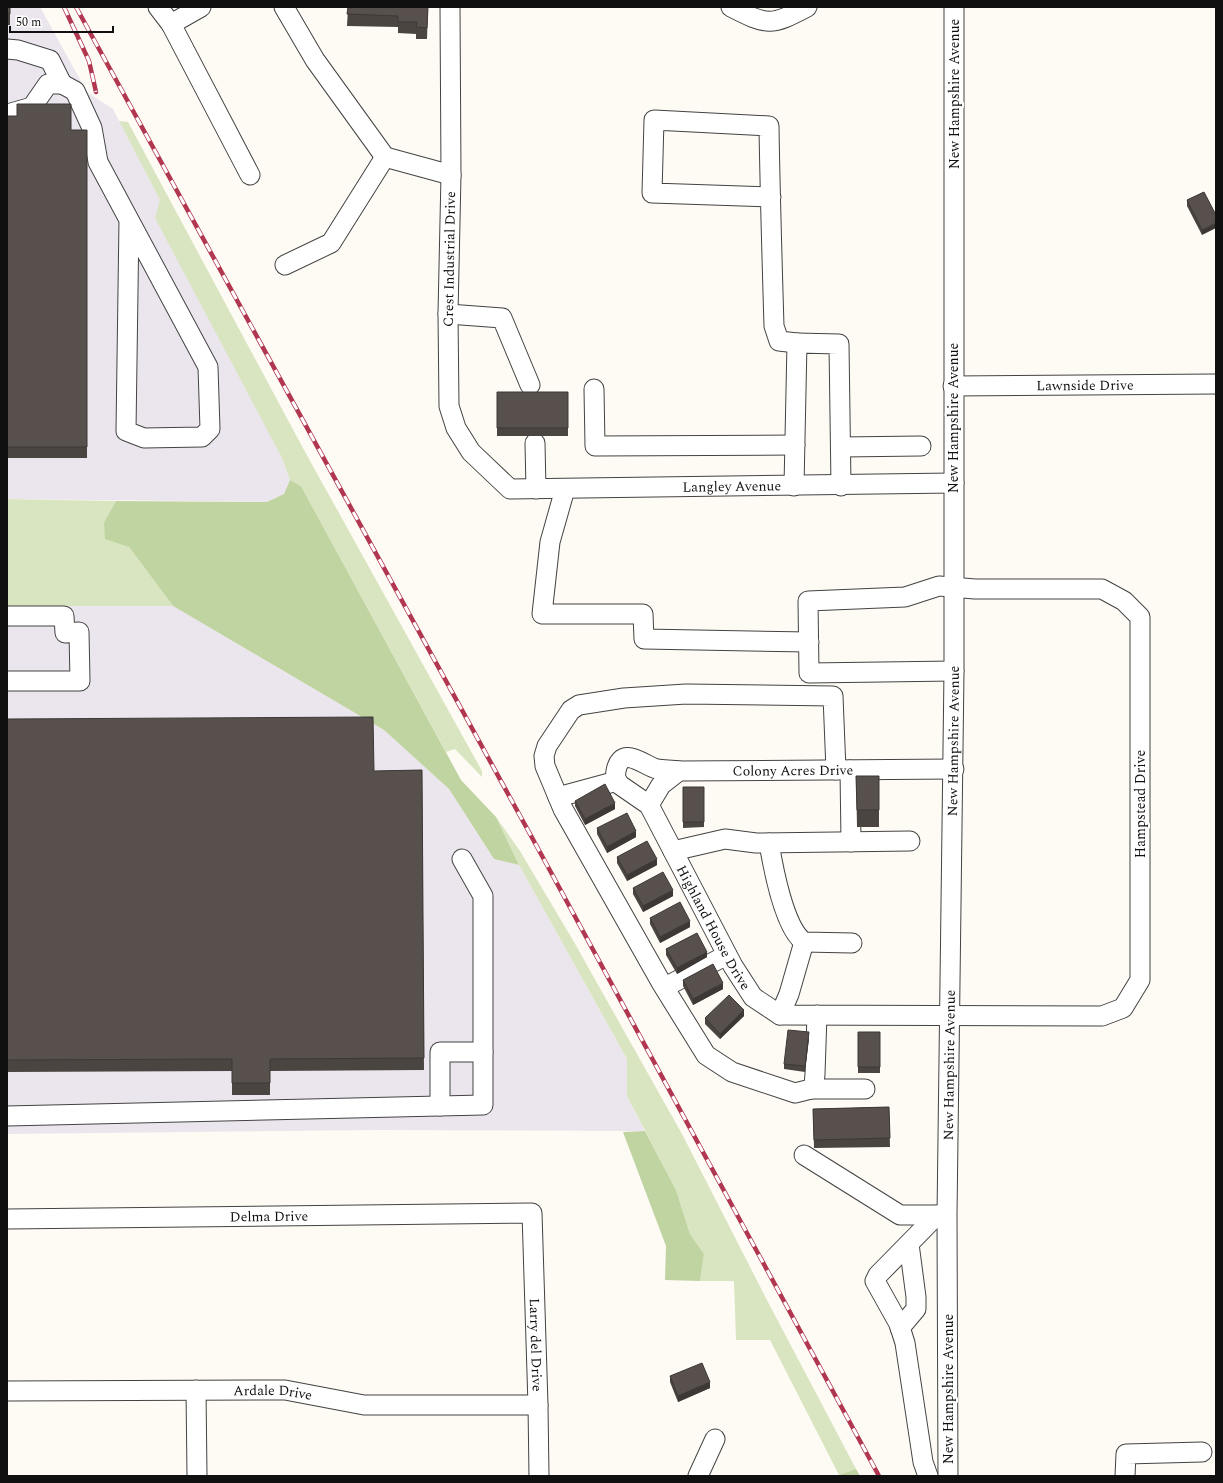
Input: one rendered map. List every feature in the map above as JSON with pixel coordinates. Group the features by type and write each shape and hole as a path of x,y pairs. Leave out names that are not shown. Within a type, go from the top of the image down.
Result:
{"street":[{"path":"158,7 171,24 250,174"},
{"path":"171,24 201,7"},
{"path":"284,7 315,60 385,157 451,175"},
{"name":"Crest Industrial Drive","path":"450,7 451,175 448,314 449,406 456,428 475,456 510,489"},
{"path":"731,7 762,22 781,21 807,7"},
{"name":"New Hampshire Avenue","path":"948,1476 942,1215 950,1014 954,769 954,7"},
{"path":"7,50 18,50 50,60 62,84"},
{"path":"7,119 11,113 32,107 48,84 62,84 75,92 92,128 98,162 208,367 210,429 202,437 144,438 126,431 129,220"},
{"path":"771,197 652,194 654,120 769,126 771,197 774,326 779,341 839,344 841,486"},
{"path":"285,266 331,243 385,157"},
{"path":"448,314 502,318 530,385"},
{"path":"794,486 798,343"},
{"name":"Lawnside Drive","path":"953,386 1216,384"},
{"path":"594,389 595,446 795,445"},
{"path":"535,443 536,489"},
{"path":"841,447 921,446"},
{"name":"Langley Avenue","path":"510,489 841,486 954,483"},
{"path":"565,488 550,542 542,614 643,614 644,639 809,642"},
{"path":"954,588 939,586 905,597 808,601 809,672 954,671"},
{"name":"Hampstead Drive","path":"950,1014 1102,1016 1123,1008 1140,980 1140,617 1124,602 1102,589 954,588"},
{"path":"7,616 64,616 65,633 79,632 80,681 7,681"},
{"path":"851,842 833,696 686,694 624,698 579,705 571,710 547,746 544,756 545,766 558,797 664,987 706,1055 732,1072 795,1092 811,1089 865,1089"},
{"name":"Colony Acres Drive","path":"617,781 617,766 622,760 629,758 639,759 656,769 679,771 954,769"},
{"path":"558,797 617,781 648,804 661,785 679,771"},
{"name":"Highland House Drive","path":"648,804 728,955 753,997 780,1015"},
{"path":"673,851 725,839 769,843 910,841"},
{"path":"769,843 781,901 798,938 804,942 852,943"},
{"path":"7,1116 483,1105 483,896 462,858"},
{"path":"804,942 789,994 780,1015 950,1014"},
{"path":"664,987 728,955"},
{"path":"811,1089 814,1085 816,1074 817,1015"},
{"path":"440,1106 440,1052 483,1052"},
{"path":"804,1155 900,1215 942,1215"},
{"name":"Delma Drive","path":"7,1219 532,1214"},
{"name":"Larry del Drive","path":"532,1214 538,1405 538,1476"},
{"path":"928,1476 923,1462 905,1343 900,1328 875,1278 909,1244 942,1215"},
{"path":"900,1328 916,1309 916,1297 909,1244"},
{"path":"196,1390 197,1476"},
{"name":"Ardale Drive","path":"7,1391 285,1390 364,1406 538,1405"},
{"path":"698,1476 715,1439"},
{"path":"1125,1476 1126,1454 1202,1452"}],"shaded area":[{"path":"7,7 40,7 87,92 113,109 160,200 282,458 290,480 284,494 267,502 7,499"},
{"path":"7,606 173,606 384,730 449,789 494,859 519,865 627,1059 627,1096 645,1131 379,1130 7,1134"}],"green space":[{"path":"119,121 128,122 304,450 482,771 482,777 455,749 446,752 301,486 290,480 282,458 155,218 160,200"},
{"path":"290,480 301,486 461,780 496,817 519,865 494,859 449,789 384,730 173,606 129,547 105,539 104,522 116,501 267,502 284,494"},
{"path":"7,499 116,501 104,522 129,547 173,606 7,606"},
{"path":"496,817 520,851 574,942 682,1134 856,1469 839,1475 770,1340 736,1340 734,1281 700,1281 704,1254 690,1234 676,1190 627,1096 627,1059 519,865"},
{"path":"645,1131 676,1190 690,1234 704,1254 700,1281 665,1280 666,1246 623,1132"},
{"path":"856,1469 860,1476 838,1476 839,1475"}],"building":[{"path":"7,7 10,7 10,14 7,14"},
{"path":"348,7 428,7 427,28 416,27 417,22 398,22 398,16 347,14"},
{"path":"17,104 71,104 71,130 87,130 87,447 7,447 7,116 17,116"},
{"path":"1204,192 1216,215 1216,223 1202,230 1187,200"},
{"path":"497,392 568,392 568,428 497,428"},
{"path":"373,717 374,771 422,770 424,1058 270,1059 270,1083 232,1083 232,1059 7,1060 7,719"},
{"path":"856,776 879,776 879,810 857,810"},
{"path":"605,784 615,803 585,819 575,801"},
{"path":"683,787 704,787 704,822 683,822"},
{"path":"627,813 636,831 607,847 597,828"},
{"path":"647,841 657,859 627,875 617,857"},
{"path":"663,872 673,890 643,906 633,888"},
{"path":"680,902 690,921 660,937 650,918"},
{"path":"697,933 707,952 677,968 666,949"},
{"path":"713,964 723,983 693,999 683,980"},
{"path":"729,995 744,1010 720,1034 705,1018"},
{"path":"788,1030 809,1032 805,1066 784,1064"},
{"path":"858,1032 880,1032 880,1067 858,1067"},
{"path":"889,1107 890,1138 814,1140 813,1109"},
{"path":"702,1363 710,1382 678,1396 670,1376"}],"railway":[{"path":"64,7 89,61 96,92"},
{"path":"76,7 541,854 879,1476"}]}
